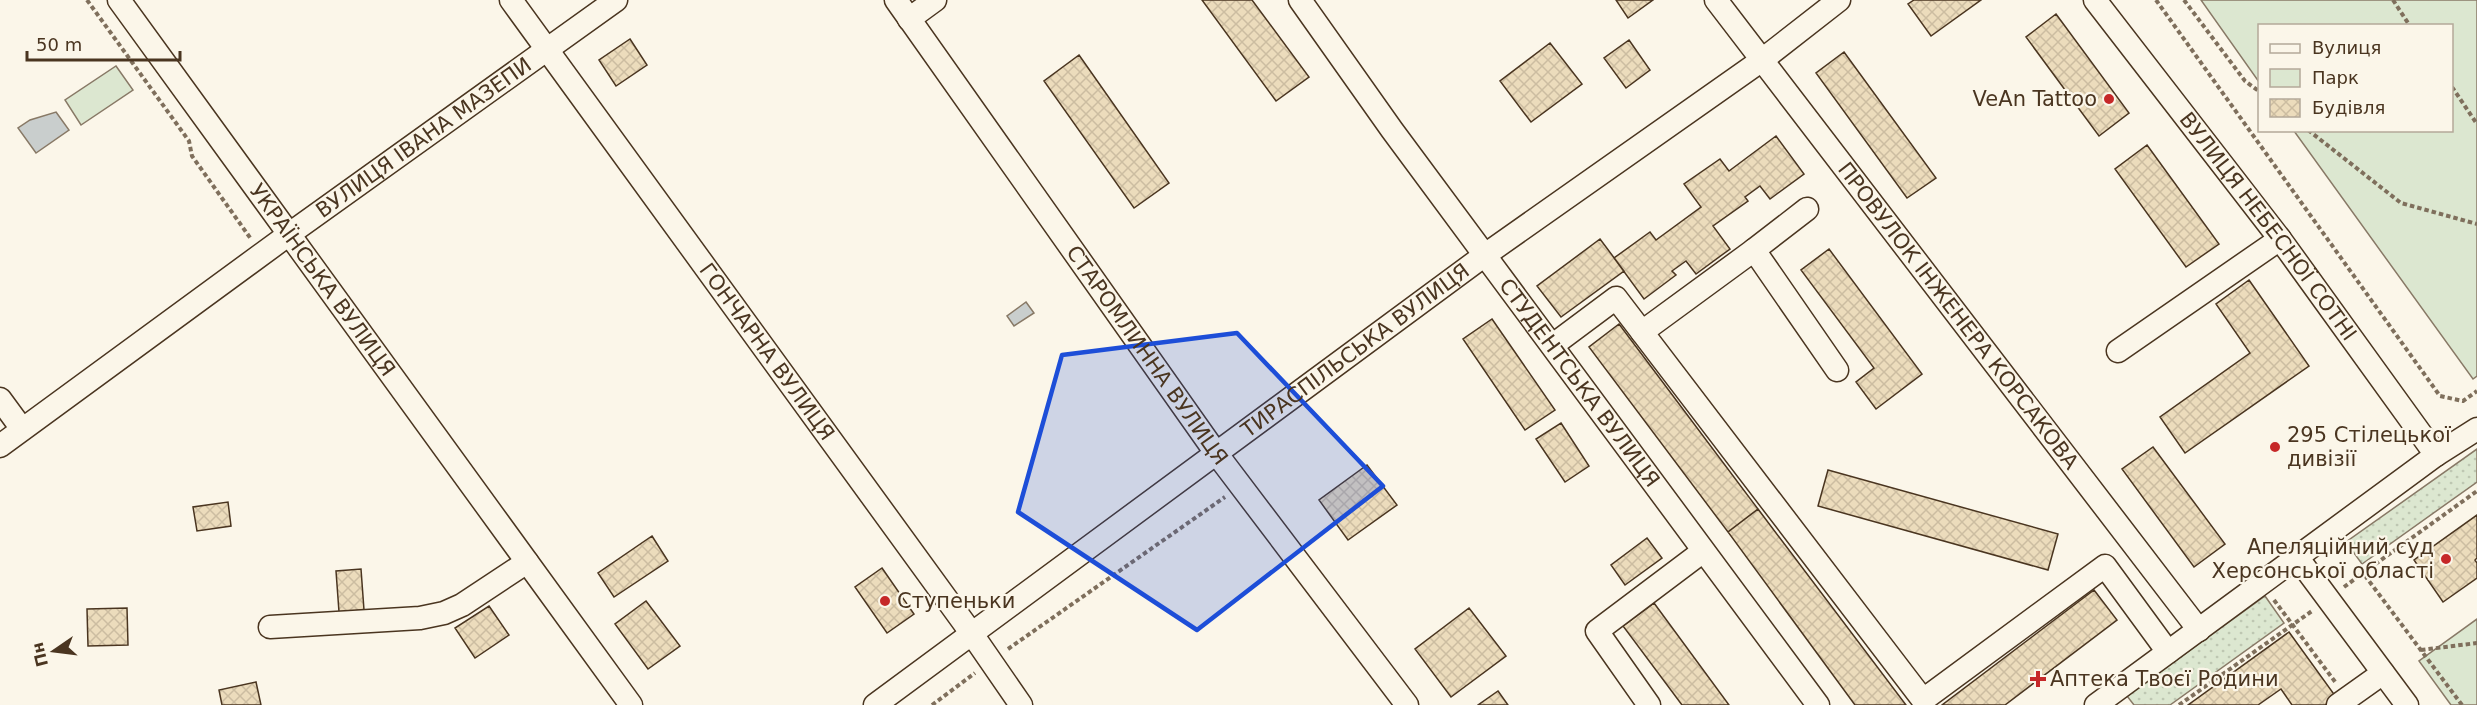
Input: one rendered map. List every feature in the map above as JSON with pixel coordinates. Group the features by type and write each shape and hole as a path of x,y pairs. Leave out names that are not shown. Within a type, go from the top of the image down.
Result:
{"street":[{"name":"УКРАЇНСЬКА ВУЛИЦЯ","path":"119,0 631,705"},
{"name":"ГОНЧАРНА ВУЛИЦЯ","path":"511,0 972,634 1021,705"},
{"name":"ВУЛИЦЯ ІВАНА МАЗЕПИ","path":"0,446 288,235 616,0"},
{"name":"СТАРОМЛИННА ВУЛИЦЯ","path":"896,0 1216,453 1407,705"},
{"path":"909,20 935,0"},
{"name":"СТУДЕНТСЬКА ВУЛИЦЯ","path":"1300,0 1392,130 1702,552 1818,705"},
{"name":"ПРОВУЛОК ІНЖЕНЕРА КОРСАКОВА","path":"1716,0 2199,630"},
{"name":"ТИРАСПІЛЬСЬКА ВУЛИЦЯ","path":"875,705 1485,255 1762,60 1839,0"},
{"name":"ВУЛИЦЯ НЕБЕСНОЇ СОТНІ","path":"2095,0 2280,238 2436,455"},
{"path":"1642,332 1807,209"},
{"path":"2118,351 2280,238"},
{"path":"1754,250 1837,370"},
{"path":"1552,345 1616,298 1923,700 2105,566 2168,652"},
{"path":"0,399 22,429"},
{"path":"2096,705 2121,698 2168,652 2436,455 2477,429"},
{"path":"1649,705 1597,631 1702,552"},
{"path":"2297,557 2407,705"},
{"path":"270,627 420,618 444,613 462,605 527,562"},
{"path":"2343,701 2383,674"}],"path":[{"path":"87,0 189,141 192,156 262,254"},
{"path":"2156,0 2440,396 2463,401 2477,391"},
{"path":"2184,0 2246,81 2258,91"},
{"path":"2393,0 2409,24"},
{"path":"2453,90 2477,124"},
{"path":"2311,132 2401,203 2477,224"},
{"path":"932,705 1242,486"},
{"path":"2179,705 2477,491"},
{"path":"2363,573 2462,705"},
{"path":"2262,584 2293,625 2343,701"},
{"path":"2421,650 2477,643"}],"highlighted area":[{"path":"1237,333 1383,486 1197,630 1018,512 1062,355"}],"green space":[{"path":"2201,0 2477,0 2477,376 2473,379 2295,132 2453,132 2453,24 2258,24 2258,81"},
{"path":"116,66 133,90 81,125 65,100"},
{"path":"2477,449 2477,482 2362,564 2346,542"},
{"path":"2265,596 2284,623 2170,705 2134,705 2127,696"},
{"path":"2477,619 2477,705 2451,705 2419,661"}],"shaded area":[{"path":"56,112 69,130 36,153 18,128 30,120"},
{"path":"1026,302 1034,313 1014,326 1007,316"}],"building":[{"path":"1202,0 1252,0 1309,77 1276,101"},
{"path":"1616,0 1653,0 1628,18"},
{"path":"1914,0 1981,0 1931,36 1908,4"},
{"path":"2056,14 2129,113 2099,136 2026,37"},
{"path":"630,39 647,65 616,86 599,60"},
{"path":"1629,40 1650,70 1626,88 1604,58"},
{"path":"1550,43 1582,84 1531,122 1500,81"},
{"path":"1844,52 1936,178 1907,198 1816,73"},
{"path":"1079,55 1169,183 1134,208 1044,81"},
{"path":"1776,136 1804,174 1770,199 1760,186 1745,197 1748,201 1713,226 1730,249 1696,274 1686,261 1672,271 1676,275 1644,299 1614,258 1650,232 1656,240 1701,207 1684,184 1720,159 1729,171"},
{"path":"2147,145 2219,244 2186,267 2115,169"},
{"path":"1600,239 1624,271 1561,317 1537,286"},
{"path":"1829,249 1922,374 1876,409 1856,382 1874,368 1801,270"},
{"path":"2249,280 2309,366 2185,453 2160,417 2250,353 2216,304"},
{"path":"1492,319 1555,410 1525,430 1463,339"},
{"path":"1619,324 1758,509 1728,532 1589,347"},
{"path":"1561,423 1589,466 1565,482 1536,439"},
{"path":"2153,447 2225,544 2194,567 2122,469"},
{"path":"1367,465 1397,505 1348,540 1319,500"},
{"path":"1828,470 2058,534 2048,570 1818,506"},
{"path":"228,502 231,526 197,531 193,507"},
{"path":"1758,509 1906,705 1855,705 1728,532"},
{"name":"Апеляційний суд Херсонської області","path":"2477,515 2477,558 2475,560 2477,578 2443,602 2414,560"},
{"path":"652,536 668,561 614,597 598,573"},
{"path":"1647,538 1662,558 1625,585 1611,565"},
{"name":"Ступеньки","path":"882,568 914,614 887,633 855,587"},
{"path":"361,569 364,610 339,612 336,571"},
{"path":"2094,590 2117,620 2005,705 1942,705"},
{"path":"646,601 680,646 648,669 615,624"},
{"path":"1654,603 1729,705 1682,705 1623,626"},
{"path":"489,606 509,635 475,658 455,628"},
{"path":"127,608 128,645 88,646 87,609"},
{"path":"1469,608 1506,656 1451,697 1415,649"},
{"path":"2289,632 2336,697 2325,705 2292,705 2281,689 2258,705 2188,705"},
{"path":"256,682 261,705 222,705 219,690"},
{"path":"1498,691 1508,705 1478,705"}],"place":[{"name":"VeAn Tattoo","path":"2109,99"},
{"name":"295 Стілецької дивізії","path":"2275,447"},
{"name":"Апеляційний суд Херсонської області","path":"2446,559"},
{"name":"Ступеньки","path":"885,601"},
{"name":"Аптека Твоєї Родини","path":"2038,679"}]}
